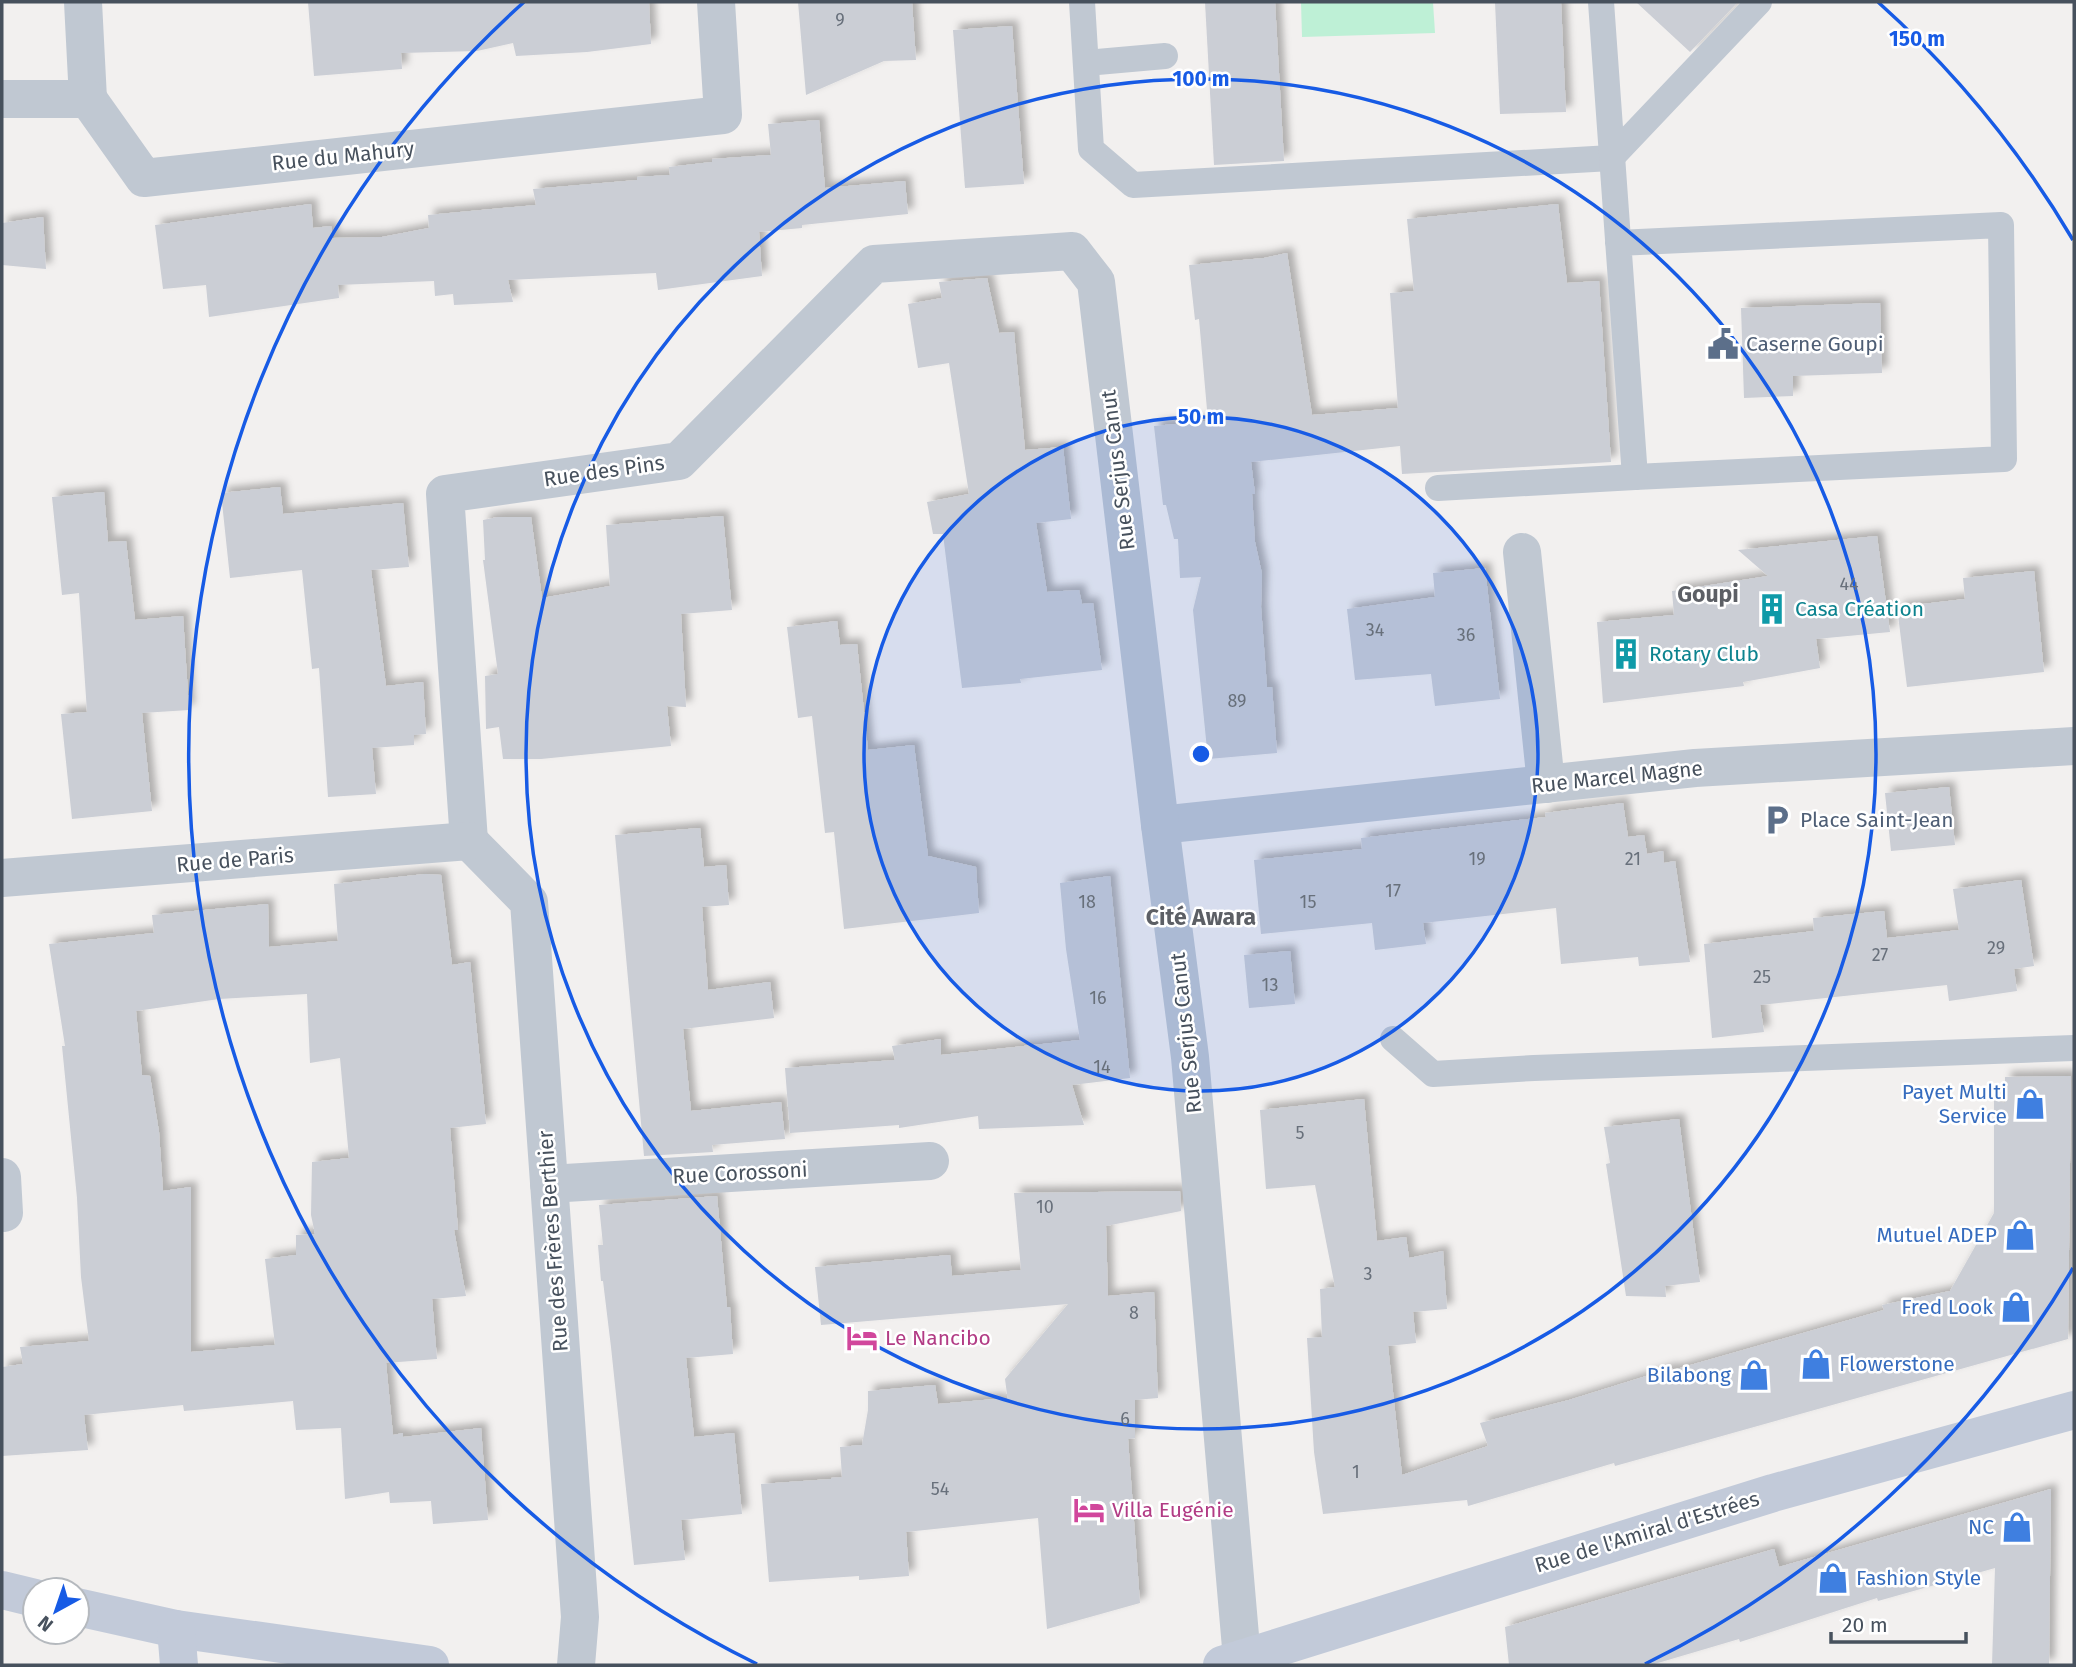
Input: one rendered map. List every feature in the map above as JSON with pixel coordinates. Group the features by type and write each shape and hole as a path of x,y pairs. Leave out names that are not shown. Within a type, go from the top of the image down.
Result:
{"street":[{"path":"2,99 88,99 83,2"},
{"name":"Rue du Mahury","path":"88,99 144,178 723,115 716,2"},
{"name":"Rue Serjus Canut","path":"1072,251 1096,282 1190,1057 1232,1662"},
{"name":"Rue des Pins","path":"469,841 445,494 679,461 874,264 1072,251"},
{"path":"1522,552 1546,784"},
{"name":"Rue Marcel Magne","path":"1160,825 1695,768 2074,746"},
{"name":"Rue de Paris","path":"2,878 469,841"},
{"name":"Rue des Frères Berthier","path":"469,841 529,902 580,1617 576,1665"},
{"name":"Rue Corossoni","path":"550,1184 930,1161"},
{"name":"Rue de l'Amiral d'Estrées","path":"1232,1662 1773,1493 2074,1410"},
{"path":"2,1590 21,1595"},
{"path":"91,1613 177,1647 430,1665"}],"lane":[{"path":"1082,2 1091,149 1133,185 1611,158 1759,2"},
{"path":"1601,2 1635,477"},
{"path":"1086,64 1165,56"},
{"path":"1438,488 2004,459 2001,225 1618,243"},
{"path":"1394,1040 1433,1074 2074,1048"}],"green space":[{"path":"1301,2 1433,2 1435,33 1302,37"}],"building":[{"path":"308,2 649,2 651,44 587,52 516,56 513,43 477,51 401,53 402,69 314,76"},
{"path":"798,2 912,2 916,60 884,61 806,95"},
{"path":"1205,2 1275,2 1284,161 1214,165"},
{"path":"1495,2 1561,2 1566,112 1500,114"},
{"path":"1636,2 1738,2 1690,52"},
{"path":"1012,26 1024,184 965,188 953,30"},
{"path":"819,120 825,188 905,181 908,214 759,232 762,276 658,290 656,273 508,280 513,302 454,305 453,294 435,296 434,281 338,285 339,298 209,317 206,285 163,289 155,225 311,204 313,228 331,226 333,238 382,237 429,228 428,215 536,205 533,189 637,180 637,177 670,175 669,167 712,162 712,159 771,155 768,124"},
{"path":"1558,204 1567,283 1599,281 1611,462 1402,474 1400,446 1251,462 1255,494 1252,494 1255,542 1262,574 1261,607 1267,687 1272,687 1277,753 1208,759 1193,610 1201,577 1180,578 1178,539 1174,539 1166,505 1163,505 1154,426 1208,421 1199,319 1195,320 1189,265 1264,258 1287,253 1312,415 1398,408 1390,293 1414,291 1407,219"},
{"path":"43,217 46,269 2,265 2,223"},
{"path":"987,278 999,333 1014,332 1025,450 1063,447 1071,519 1036,523 1047,592 1079,590 1082,604 1093,603 1102,670 1020,679 1021,683 962,688 943,534 933,534 927,502 969,494 949,363 918,368 908,304 942,298 939,282"},
{"path":"1880,303 1882,373 1793,376 1793,396 1744,398 1741,308"},
{"path":"280,487 283,514 403,503 409,567 371,570 386,686 423,682 426,734 414,735 414,745 372,748 376,794 328,797 319,668 312,669 302,570 230,578 221,493"},
{"path":"104,492 108,542 126,541 135,620 183,616 189,710 142,713 152,811 72,819 61,714 87,712 79,593 62,595 52,497"},
{"path":"723,516 732,610 681,614 686,707 667,706 671,746 541,759 503,759 499,727 486,729 485,676 498,674 483,560 483,520 531,517 542,598 610,586 606,525"},
{"path":"1877,536 1890,632 1816,639 1820,668 1743,682 1744,686 1603,703 1597,622 1674,615 1672,591 1768,576 1738,550"},
{"path":"1485,568 1500,699 1435,706 1431,674 1355,680 1347,609 1435,597 1433,573"},
{"path":"2034,571 2044,672 1907,687 1897,607 1965,599 1963,578"},
{"path":"837,621 840,645 857,644 868,750 914,745 928,856 976,867 979,913 844,929 834,832 825,833 812,716 798,718 787,627"},
{"path":"1949,787 1955,845 1891,851 1885,793"},
{"path":"1623,803 1628,837 1644,835 1647,854 1663,851 1664,863 1675,861 1690,962 1639,966 1638,957 1561,964 1556,908 1423,923 1426,944 1375,950 1372,923 1261,934 1254,860 1362,849 1361,838 1546,817 1545,813"},
{"path":"700,828 704,867 726,865 729,905 702,907 708,990 770,982 774,1018 683,1029 691,1111 781,1102 785,1139 712,1145 713,1152 644,1156 615,835"},
{"path":"425,874 441,875 452,965 470,962 486,1124 450,1128 458,1230 454,1230 466,1296 432,1299 437,1359 386,1363 393,1435 403,1433 403,1437 481,1428 488,1520 433,1524 431,1501 390,1503 389,1492 345,1499 341,1428 296,1430 293,1401 184,1411 183,1405 84,1415 88,1450 2,1456 2,1367 23,1364 20,1347 89,1341 81,1277 77,1198 62,1046 65,1046 49,944 154,933 152,915 268,904 269,947 338,941 334,884","holes":["307,994 310,1063 340,1058 349,1158 312,1162 311,1215 315,1234 296,1235 296,1255 265,1259 275,1345 191,1352 191,1187 163,1191 159,1132 150,1076 142,1075 136,1011 219,999"]},
{"path":"1110,876 1130,1078 1072,1085 1084,1125 979,1129 978,1116 899,1128 899,1125 790,1133 785,1068 895,1060 892,1046 941,1039 941,1055 1080,1040 1066,949 1060,883"},
{"path":"2021,880 2034,966 2014,969 2017,991 1949,1001 1947,985 1760,1005 1764,1032 1712,1038 1704,944 1814,931 1813,918 1884,911 1887,938 1959,930 1953,889"},
{"path":"1290,951 1295,1004 1249,1008 1244,955"},
{"path":"2071,1076 2068,1339 1615,1466 1614,1463 1468,1506 1467,1500 1323,1514 1314,1452 1307,1338 1322,1337 1320,1289 1335,1287 1315,1185 1266,1189 1260,1110 1364,1099 1377,1241 1406,1237 1409,1258 1443,1251 1447,1309 1413,1312 1416,1343 1388,1346 1402,1475 1488,1446 1480,1423 1884,1310 1882,1305 1950,1291 1994,1213 1994,1100 2005,1103 2005,1077"},
{"path":"1679,1119 1700,1282 1665,1286 1666,1297 1626,1296 1606,1164 1610,1163 1604,1127"},
{"path":"1180,1191 1181,1211 1106,1226 1108,1296 1154,1292 1158,1398 1135,1400 1135,1438 1128,1439 1140,1603 1047,1629 1038,1518 906,1532 909,1576 859,1580 859,1576 769,1582 761,1484 842,1477 840,1447 862,1445 868,1391 935,1385 938,1404 995,1399 1008,1402 1005,1379 1068,1304 821,1325 815,1267 950,1255 952,1276 1021,1270 1014,1193"},
{"path":"717,1196 733,1354 686,1358 694,1437 734,1433 742,1514 681,1520 685,1560 634,1565 611,1347 601,1281 598,1245 603,1245 599,1205"},
{"path":"2051,1489 2049,1665 1992,1665 1995,1568 1878,1601 1877,1598 1740,1642 1739,1639 1651,1665 1509,1665 1505,1627 1774,1549 1779,1567"}],"place":[{"name":"Caserne Goupi","path":"1723,344"},
{"name":"Casa Création","path":"1772,609"},
{"name":"Rotary Club","path":"1626,654"},
{"name":"Place Saint-Jean","path":"1777,820"},
{"name":"Payet Multi Service","path":"2030,1104"},
{"name":"Mutuel ADEP","path":"2020,1235"},
{"name":"Fred Look","path":"2016,1307"},
{"name":"Le Nancibo","path":"862,1338"},
{"name":"Flowerstone","path":"1816,1364"},
{"name":"Bilabong","path":"1754,1375"},
{"name":"Villa Eugénie","path":"1089,1510"},
{"name":"NC","path":"2017,1527"},
{"name":"Fashion Style","path":"1833,1578"}],"district":[{"name":"Goupi","path":"1708,594"},
{"name":"Cité Awara","path":"1201,917"}]}
